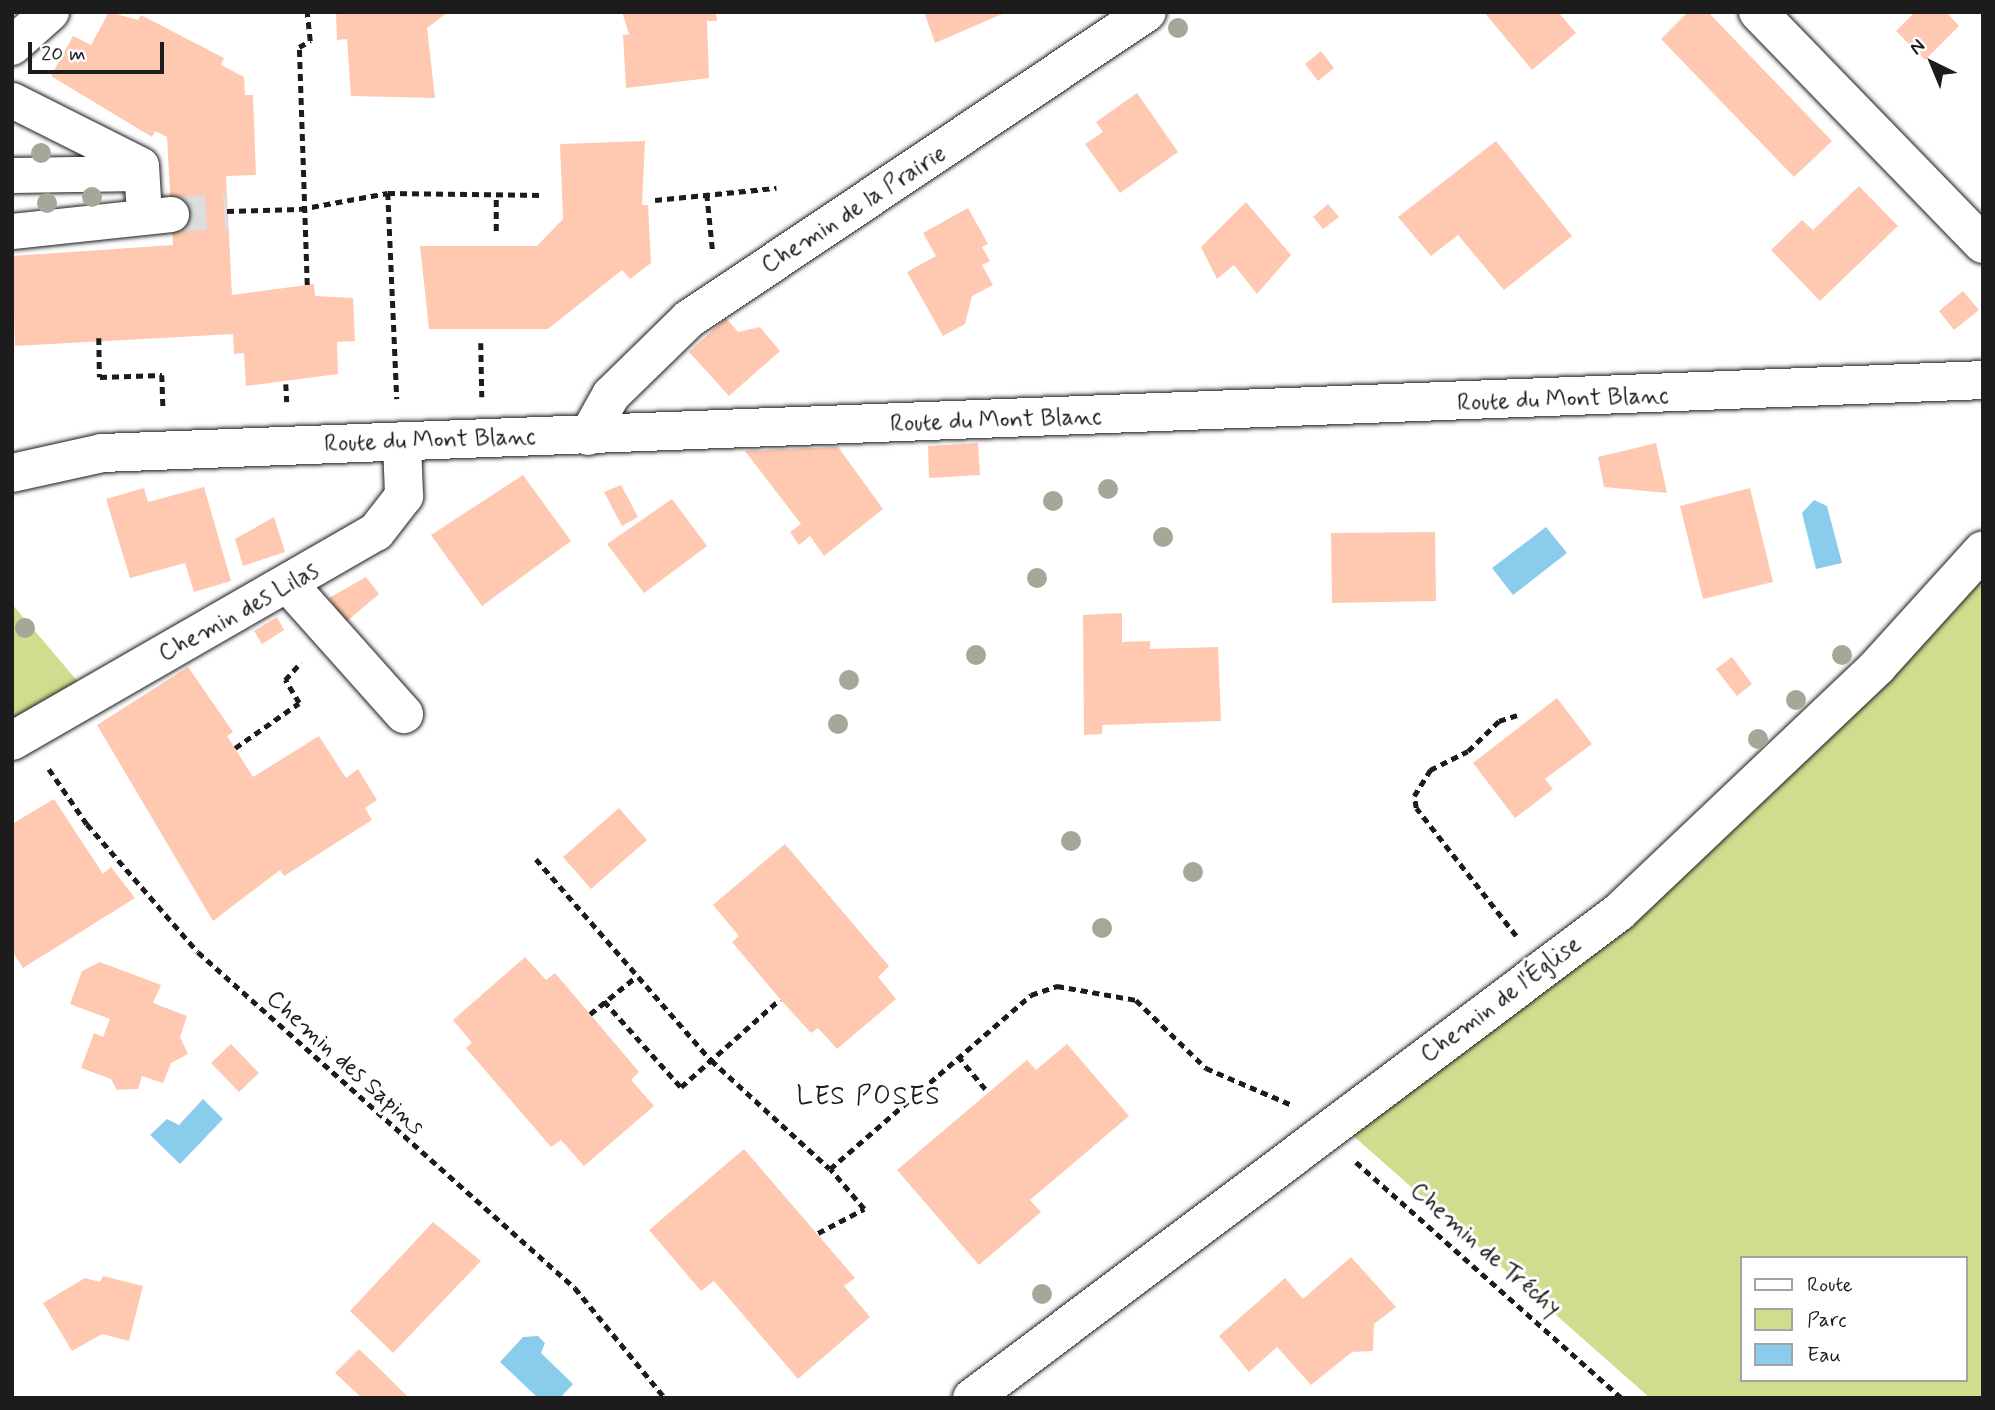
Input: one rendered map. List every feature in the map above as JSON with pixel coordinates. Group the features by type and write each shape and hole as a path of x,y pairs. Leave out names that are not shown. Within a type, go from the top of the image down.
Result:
{"street":[{"path":"12,46 50,12"},
{"name":"Chemin de la Prairie","path":"588,436 611,395 689,319 1101,28 1147,12"},
{"path":"1758,12 1983,244"},
{"path":"12,100 141,165 141,173 158,215 12,231"},
{"path":"12,175 141,173"},
{"name":"Route du Mont Blanc","path":"12,473 102,453 1983,380"},
{"name":"Chemin des Lilas","path":"19,738 347,554 394,515 404,496 402,441"},
{"name":"Chemin de l'Église","path":"972,1398 1156,1265 1320,1133 1619,912 1878,666 1983,550"},
{"path":"289,585 404,714"}],"path":[{"path":"307,12 310,41 299,47 300,209 307,285"},
{"path":"654,200 776,188"},
{"path":"388,193 396,371"},
{"path":"227,211 300,209 388,193 496,198 542,195"},
{"path":"707,194 714,261"},
{"path":"496,198 496,231"},
{"path":"99,338 100,377 162,375 163,413"},
{"path":"481,344 482,439"},
{"path":"235,748 299,703 285,680 306,656"},
{"path":"1517,715 1499,721 1468,751 1430,770 1413,796 1416,808 1527,946"},
{"name":"Chemin des Sapins","path":"19,738 87,824 198,952 575,1288 665,1398"},
{"path":"536,859 712,1060 830,1169 864,1209 818,1233"},
{"path":"590,1014 637,976"},
{"name":"Chemin de Tréchy","path":"830,1169 1031,995 1057,986 1110,992 1136,1000 1206,1068 1293,1105 1320,1133 1622,1398"},
{"path":"604,1002 681,1087 780,999"},
{"path":"958,1056 988,1092"}],"green space":[{"path":"1983,575 1983,1398 1650,1398 1349,1132"},
{"path":"12,604 79,683 12,721"}],"water":[{"path":"1814,500 1827,506 1842,563 1816,569 1802,513"},
{"path":"1546,527 1567,553 1513,595 1492,568"},
{"path":"203,1099 223,1119 180,1164 150,1135 167,1119 179,1125"},
{"path":"538,1336 545,1343 541,1353 573,1384 560,1398 538,1398 500,1362 523,1337"}],"building":[{"path":"109,12 138,20 141,15 224,58 221,65 244,77 245,95 253,95 256,175 226,176 232,295 314,284 315,296 353,298 355,341 337,342 338,374 246,386 244,353 234,354 233,334 15,346 12,256 173,245 167,137 155,131 152,137 51,76 73,36 91,45"},
{"path":"336,12 448,12 427,28 435,98 351,96 347,39 337,40"},
{"path":"622,12 716,12 717,21 707,21 709,78 626,88 623,35 629,34"},
{"path":"924,12 1007,12 935,43"},
{"path":"1484,12 1558,12 1576,33 1532,70"},
{"path":"1688,12 1708,12 1832,141 1794,177 1661,39"},
{"path":"1915,12 1946,12 1959,26 1925,60 1896,31"},
{"path":"1321,51 1334,68 1318,81 1305,64"},
{"path":"1137,93 1178,152 1120,193 1085,144 1103,132 1096,122"},
{"path":"645,141 642,205 648,205 651,263 630,279 622,270 548,329 429,329 420,246 537,246 563,219 560,144"},
{"path":"1496,141 1572,236 1504,290 1458,235 1431,256 1398,217"},
{"path":"1859,186 1898,226 1820,301 1771,250 1802,220 1813,230"},
{"path":"1246,202 1291,255 1257,294 1234,265 1217,279 1201,247"},
{"path":"1328,204 1339,217 1323,229 1313,217"},
{"path":"968,208 988,244 982,247 990,261 982,265 993,285 972,296 965,324 943,336 907,272 936,256 923,233"},
{"path":"1963,291 1979,310 1954,330 1939,311"},
{"path":"726,318 738,332 760,327 780,351 729,396 689,352"},
{"path":"978,443 980,475 929,478 928,446"},
{"path":"1656,443 1667,493 1604,487 1598,457"},
{"path":"838,447 883,509 824,556 810,536 799,545 790,532 801,524 745,451"},
{"path":"523,475 571,541 482,606 431,535"},
{"path":"621,485 638,517 622,526 604,492"},
{"path":"204,487 231,581 194,592 185,563 130,578 106,499 144,488 148,502"},
{"path":"1750,488 1773,582 1703,599 1680,506"},
{"path":"672,499 707,546 644,593 607,544"},
{"path":"274,517 285,552 243,566 235,539"},
{"path":"1435,532 1436,601 1332,603 1331,533"},
{"path":"366,577 379,594 346,622 329,598"},
{"path":"1122,613 1122,642 1150,641 1150,649 1218,647 1221,721 1102,725 1102,734 1084,735 1083,615"},
{"path":"277,617 284,630 262,644 254,631"},
{"path":"1732,657 1752,684 1737,696 1716,669"},
{"path":"188,667 233,732 227,736 253,777 319,736 346,778 358,769 377,800 365,808 372,820 284,876 280,870 213,921 97,725"},
{"path":"1557,698 1592,744 1545,779 1553,789 1515,818 1473,763"},
{"path":"54,799 103,874 111,867 135,898 23,968 12,951 12,824"},
{"path":"619,808 647,840 591,889 563,857"},
{"path":"785,844 889,966 878,977 896,999 837,1049 818,1028 811,1033 780,999 732,942 739,936 713,905"},
{"path":"525,957 546,980 555,973 639,1072 631,1080 654,1106 584,1166 561,1140 551,1147 466,1048 472,1043 453,1020"},
{"path":"100,962 161,985 153,1003 187,1016 180,1037 188,1054 171,1063 163,1083 142,1076 138,1089 117,1090 111,1079 81,1068 94,1033 103,1037 110,1019 70,1004 82,971"},
{"path":"231,1044 259,1073 239,1092 211,1063"},
{"path":"1067,1044 1129,1116 1030,1200 1041,1212 979,1265 897,1170 1027,1060 1036,1070"},
{"path":"744,1149 855,1278 844,1286 870,1317 798,1379 714,1281 701,1291 649,1230"},
{"path":"433,1222 481,1261 393,1353 350,1311"},
{"path":"1351,1257 1396,1307 1374,1324 1373,1351 1352,1352 1311,1385 1277,1347 1249,1372 1219,1336 1285,1278 1303,1299"},
{"path":"103,1276 143,1286 129,1341 102,1334 72,1351 43,1303 85,1278 100,1282"},
{"path":"359,1349 409,1398 362,1398 335,1373"}],"tunnel":[{"path":"171,214 227,211"}],"district":[{"name":"LES POSES","path":"869,1098"}]}
